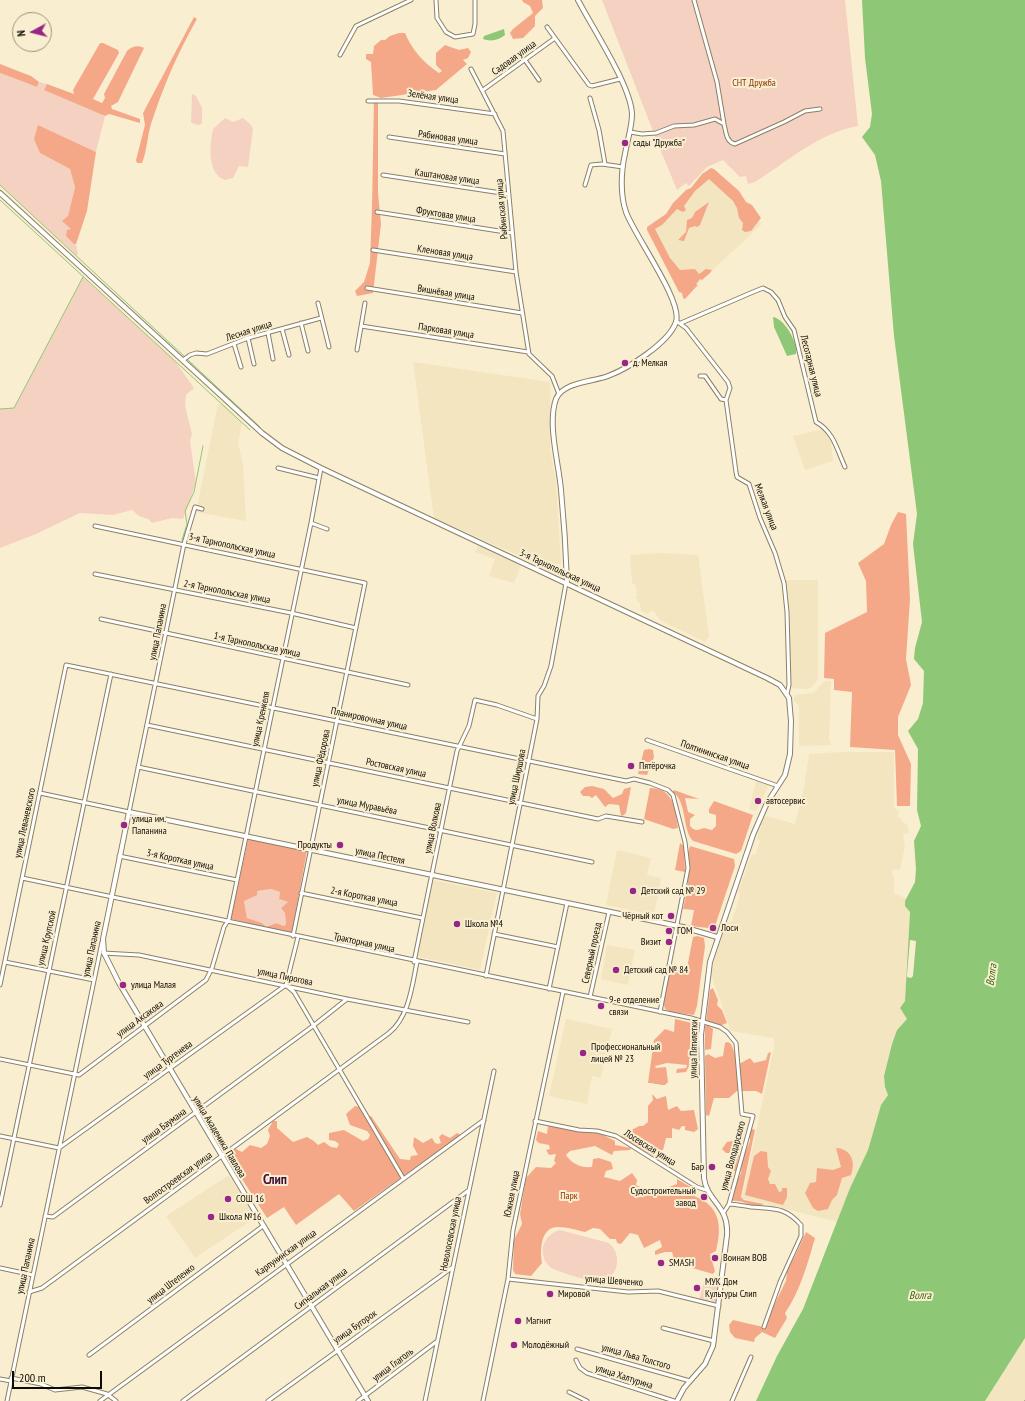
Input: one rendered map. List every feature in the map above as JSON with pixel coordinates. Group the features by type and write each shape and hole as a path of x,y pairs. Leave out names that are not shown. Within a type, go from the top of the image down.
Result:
{"street":[{"path":"340,55 356,26 411,0"},
{"path":"436,0 437,18 446,32 455,37 473,34 475,24 475,0"},
{"path":"559,394 569,387 597,380 625,368 667,335 676,321 675,308 626,212 623,199 623,166 630,132 631,105 620,79 578,0"},
{"path":"694,0 717,82 724,124 729,141 735,144 805,111 820,109"},
{"path":"547,27 586,82 592,86 620,79"},
{"name":"Садовая улица","path":"483,90 555,38"},
{"path":"525,60 539,80"},
{"name":"Рыбинская улица","path":"471,69 503,131 516,272 529,353"},
{"path":"590,98 599,130 605,164"},
{"name":"Зелёная улица","path":"368,101 399,101 495,114"},
{"path":"630,132 642,134 656,133 674,126 694,125 715,119 719,119 724,124"},
{"name":"Рябиновая улица","path":"389,137 505,154"},
{"path":"585,185 591,165 605,164 623,166"},
{"name":"Каштановая улица","path":"383,175 508,194"},
{"name":"3-я Тарнопольская улица","path":"0,193 272,441 294,455 321,468 567,582 767,678 780,685 787,694"},
{"name":"Фруктовая улица","path":"377,212 512,233"},
{"name":"Кленовая улица","path":"373,250 516,272"},
{"name":"Вишнёвая улица","path":"367,288 522,313"},
{"name":"Лесотарная улица","path":"681,323 763,288 771,292 778,300 784,317 794,330 816,422 823,425 838,446 845,467"},
{"path":"318,303 329,346"},
{"path":"357,350 365,303"},
{"name":"Лесная улица","path":"183,360 196,353 207,354 248,338 321,318"},
{"path":"676,321 681,323"},
{"path":"301,323 308,351"},
{"name":"Мелкая улица","path":"681,323 728,382 730,388 726,400 737,477 749,484 760,518 775,553 784,583 787,612 789,688 787,694"},
{"name":"Парковая улица","path":"361,326 529,353"},
{"path":"282,329 289,355"},
{"path":"268,333 273,359"},
{"path":"248,338 254,364"},
{"path":"234,344 241,368"},
{"path":"529,353 552,376 559,394 554,411 554,440 561,489 567,582"},
{"path":"700,376 705,376 721,399 726,400"},
{"path":"278,468 319,478"},
{"name":"улица Кренкеля","path":"209,971 212,968 227,922 237,880 321,468"},
{"name":"улица Папанина","path":"102,939 184,544 195,508 202,509"},
{"path":"311,523 327,529"},
{"name":"3-я Тарнопольская улица","path":"94,526 365,583"},
{"name":"2-я Тарнопольская улица","path":"95,574 292,613 356,628"},
{"name":"улица Ширшова","path":"486,976 519,802 537,719 538,696 544,686 551,666 567,582"},
{"name":"улица Фёдорова","path":"293,936 365,583"},
{"name":"1-я Тарнопольская улица","path":"102,619 408,685"},
{"name":"Планировочная улица","path":"66,665 626,781 634,779 668,790 673,795 676,802 687,852 688,868 677,926"},
{"name":"улица Леваневского","path":"0,985 66,665"},
{"name":"улица Крупской","path":"0,1206 111,674"},
{"name":"улица Пятилетки","path":"706,1190 704,1178 702,1023 707,974 717,937 757,826 786,770 791,747 790,707 787,694"},
{"name":"улица Волкова","path":"405,1011 422,918 457,751 469,726 475,700 497,705 537,719"},
{"name":"Ростовская улица","path":"147,724 598,819 606,816 642,822"},
{"name":"Полтининская улица","path":"647,740 778,786"},
{"name":"улица Муравьёва","path":"138,767 441,829 592,862"},
{"name":"улица Пестеля","path":"40,794 677,926 717,937"},
{"name":"3-я Короткая улица","path":"119,856 237,880"},
{"name":"Тракторная улица","path":"22,878 415,962 691,1018 702,1023"},
{"name":"2-я Короткая улица","path":"302,893 422,918"},
{"path":"549,989 568,903"},
{"name":"Северный проезд","path":"590,998 609,912"},
{"path":"660,1012 677,926"},
{"path":"494,934 558,947"},
{"path":"298,937 286,985 294,992 403,1178"},
{"name":"улица Академика Павлова","path":"102,939 102,953 116,982 144,1025 368,1401"},
{"name":"улица Папанина","path":"7,1401 74,1074 94,980 102,953"},
{"name":"улица Пирогова","path":"102,953 139,955 209,971 286,985 405,1011 468,1022"},
{"path":"5,962 94,980"},
{"name":"улица Аксакова","path":"74,1074 79,1075 144,1025 194,990 206,980 209,971"},
{"name":"улица Тургенева","path":"59,1148 286,985"},
{"name":"Южная улица","path":"483,1401 508,1279 513,1230 563,992"},
{"name":"улица Баумана","path":"45,1216 52,1218 196,1113 347,999"},
{"name":"Волгостроевская улица","path":"29,1292 42,1288 393,1030 400,1024 405,1011"},
{"name":"улица Володарского","path":"702,1023 720,1027 727,1032 736,1043 742,1114 753,1116 729,1204"},
{"path":"0,1059 74,1074"},
{"name":"Новолосевская улица","path":"424,1401 494,1071"},
{"name":"Карпунинская улица","path":"100,1401 107,1394 286,1263 484,1120"},
{"name":"Лосевская улица","path":"535,1121 579,1130 597,1131 616,1136 697,1187 706,1190"},
{"path":"0,1136 59,1148"},
{"name":"Сигнальная улица","path":"183,1401 469,1190"},
{"path":"675,1401 707,1360 714,1341 727,1230 724,1212 706,1190"},
{"path":"724,1212 729,1204 752,1207 772,1207 780,1209 801,1225 801,1236 780,1282 764,1326"},
{"name":"улица Штепенко","path":"89,1355 263,1226"},
{"name":"улица Бугорок","path":"268,1401 337,1349 453,1267"},
{"path":"0,1268 33,1274"},
{"name":"улица Шевченко","path":"508,1279 628,1292 658,1291 719,1306"},
{"path":"663,1328 714,1341"},
{"name":"улица Глаголь","path":"358,1401 437,1342"},
{"name":"улица Льва Толстого","path":"577,1349 690,1380"},
{"path":"732,1401 751,1357"},
{"name":"улица Халтурина","path":"576,1360 580,1368 587,1373 675,1401"},
{"path":"0,1378 41,1384 55,1390 82,1387 107,1394 116,1401"},
{"path":"569,1392 587,1401"}],"shaded area":[{"path":"710,172 762,224 687,294 651,231"},
{"path":"413,362 550,382 550,450 556,481 561,564 531,561 434,518"},
{"path":"218,404 224,405 242,423 238,443 243,464 246,521 196,512"},
{"path":"824,429 831,443 833,461 805,470 793,436"},
{"path":"479,544 521,565 514,583 489,576 495,559 475,552"},
{"path":"661,553 698,555 709,636 705,642 661,621 653,610 647,614 641,611 640,604 635,597 637,596 636,585 632,583 630,555"},
{"path":"785,580 818,580 818,679 812,687 807,689 791,688"},
{"path":"825,681 831,681 829,739 831,745 799,746 799,705 793,701 795,695 813,693"},
{"path":"894,752 894,808 899,811 898,817 902,819 902,822 907,824 909,833 903,834 905,846 900,870 893,869 892,874 894,879 894,893 905,898 905,906 910,912 905,1001 900,1007 900,1010 906,1015 907,1019 897,1030 892,1044 884,1076 885,1087 888,1094 881,1105 868,1150 850,1188 838,1222 742,1198 774,1047 774,1038 731,1031 711,975 715,957 727,923 732,921 740,895 738,892 752,854 755,855 760,841 757,839 763,819 767,816 795,824 804,788 809,754"},
{"path":"756,781 769,785 757,810 755,811 749,809"},
{"name":"Детский сад № 29","path":"617,850 651,858 647,875 661,878 654,915 606,905"},
{"name":"Школа №4","path":"433,880 497,893 480,970 420,957 418,955"},
{"name":"Детский сад № 84","path":"607,945 635,950 628,985 601,979"},
{"name":"Профессиональный лицей № 23","path":"566,1019 612,1029 601,1078 592,1076 587,1104 549,1096"},
{"name":"Школа №16","path":"229,1175 255,1218 195,1258 166,1216"},
{"path":"1025,1338 1025,1401 985,1401"}],"green space":[{"path":"522,0 542,0 543,8 535,16 535,26 523,38 513,39 510,33 513,29 533,13 530,6"},
{"name":"СНТ Дружба","path":"602,0 845,0 858,126 817,141 755,182 748,184 746,176 740,177 723,160 707,167 689,186 686,183 677,190"},
{"path":"194,17 197,19 177,57 156,110 142,163 137,163 136,160 145,125 143,113"},
{"path":"405,33 419,56 439,73 442,71 436,65 436,53 445,45 459,50 468,48 471,52 468,58 463,60 467,64 436,90 381,98 373,95 371,62 366,59 366,54 373,54 374,46 381,40 385,40 390,36"},
{"path":"100,43 118,50 119,53 93,99 102,103 105,98 104,94 127,51 135,46 144,48 118,102 111,106 112,109 140,119 140,123 109,114 105,116 44,90 47,84 74,94 73,90"},
{"path":"0,64 31,76 39,82 37,87 0,73"},
{"path":"0,73 37,87 39,82 47,84 45,90 105,116 96,152 38,125 40,153 70,169 75,186 68,216 78,255 76,255 0,185"},
{"path":"192,94 196,96 202,108 202,123 200,125 191,122"},
{"path":"374,99 378,100 378,193 381,224 373,293 357,296 355,291 364,282 370,263"},
{"path":"225,118 233,122 243,118 251,125 253,129 248,167 239,166 233,178 225,180 219,176 212,165 210,150 213,129"},
{"path":"38,125 96,152 87,211 76,244 74,244 66,236 67,230 71,229 62,221 68,216 75,187 70,169 40,153 34,139"},
{"path":"711,168 739,191 746,202 752,205 761,218 751,231 745,232 742,230 743,223 739,218 737,208 733,201 709,179 695,191 684,206 686,210 683,212 677,209 662,225 655,229 670,258 680,270 695,269 699,274 706,269 712,270 702,280 700,279 696,284 698,285 685,299 683,298 682,293 679,292 647,230 647,227 666,214 673,203 686,190 691,188 702,174"},
{"path":"709,202 700,225 689,228 684,241 678,240 686,232 687,220 692,218 695,212"},
{"path":"83,277 175,361 194,388 186,395 185,406 192,434 190,441 196,483 183,519 172,518 152,523 148,519 139,516 132,510 113,515 80,513 36,534 0,548 0,409 14,408"},
{"path":"898,512 906,514 910,599 906,659 911,685 898,717 898,735 911,764 910,806 897,806 895,750 850,747 852,692 834,690 834,679 824,678 825,633 867,612 866,581 858,563 884,544 891,525"},
{"path":"644,750 653,750 654,757 647,775 638,774"},
{"path":"592,786 604,789 613,798 622,794 624,789 631,787 626,813 621,816 619,805 609,804 605,807 596,795 592,798 589,796 583,796 580,792 585,787"},
{"path":"650,788 658,789 669,796 676,814 678,828 673,829 644,819"},
{"path":"674,790 699,799 685,798 688,812 695,815 690,819 690,826 695,830 704,828 712,830 716,826 716,815 709,813 709,809 714,801 753,815 741,851 736,854 693,841 687,830 683,809 677,796 673,792"},
{"path":"248,839 307,851 292,932 289,933 231,919","holes":["271,889 280,892 279,899 288,902 281,908 285,913 286,924 284,926 276,923 266,927 262,923 247,918 244,901 257,895 257,891"]},
{"path":"680,843 684,846 685,872 675,870"},
{"path":"690,846 734,859 735,866 715,926 708,928 691,926 694,910 683,909 688,886 688,853"},
{"path":"271,889 280,892 279,899 288,902 281,908 285,913 286,924 284,926 276,923 266,927 262,923 247,918 244,901 257,891"},
{"path":"697,936 704,938 705,946 697,1006 694,1015 671,1012 665,1009 663,1001 671,968 687,968 693,937"},
{"path":"713,988 718,1000 717,1005 722,1010 727,1023 722,1025 706,1022 710,990"},
{"path":"675,1019 700,1025 699,1052 689,1059 689,1066 686,1072 676,1073 677,1069 686,1068 687,1065 667,1063 655,1066 656,1068 666,1067 668,1082 665,1085 648,1083 654,1040 665,1029 674,1032"},
{"path":"707,1025 713,1029 711,1049 705,1050 705,1026"},
{"path":"728,1042 731,1044 739,1064 750,1058 754,1063 766,1060 768,1053 771,1052 762,1094 756,1091 737,1091 729,1098 714,1098 709,1116 706,1115 705,1056 708,1054 715,1058 723,1056 725,1043"},
{"path":"652,1094 657,1099 666,1096 668,1110 677,1106 681,1111 694,1110 698,1129 694,1132 685,1130 685,1126 682,1126 679,1130 672,1128 672,1138 666,1138 663,1150 659,1150 653,1156 619,1137 639,1126 643,1126 648,1122 648,1106 653,1100"},
{"path":"355,1106 360,1107 366,1116 371,1116 400,1159 410,1160 411,1156 418,1155 413,1146 414,1137 423,1143 432,1138 435,1143 438,1144 441,1143 439,1137 442,1134 450,1138 457,1133 461,1135 354,1211 339,1194 296,1225 284,1207 267,1218 226,1154 234,1148 242,1152 250,1145 261,1148 267,1144 270,1136 268,1130 273,1121 277,1121 277,1128 293,1142 307,1137 318,1145 324,1142 331,1147 337,1148 339,1144 335,1141 329,1140 329,1133 344,1130 363,1141 368,1139 370,1135 367,1131 350,1125 346,1114"},
{"name":"Парк","path":"548,1126 597,1132 615,1141 615,1145 631,1148 630,1150 614,1151 612,1155 595,1146 570,1151 566,1155 577,1165 584,1167 592,1167 593,1159 599,1158 611,1162 613,1169 606,1171 604,1177 620,1181 632,1173 637,1180 636,1185 666,1192 669,1187 677,1184 677,1179 694,1189 694,1196 710,1205 717,1218 719,1226 716,1251 710,1254 715,1271 713,1274 675,1263 672,1252 665,1252 655,1255 655,1251 662,1247 660,1240 644,1248 638,1235 630,1233 621,1244 617,1243 616,1239 610,1239 600,1229 593,1228 585,1232 558,1227 552,1228 544,1235 541,1246 542,1263 531,1276 515,1274 513,1270 514,1240 522,1224 520,1214 526,1178 536,1167 551,1168 556,1163 554,1161 556,1154 549,1155 546,1150 550,1149 549,1145 539,1143 536,1140 538,1131 547,1134"},
{"path":"750,1130 755,1130 741,1197 744,1200 764,1204 760,1206 740,1201 732,1201 735,1185 741,1173 742,1161 750,1141"},
{"path":"739,1141 741,1144 736,1171 733,1171 732,1167 736,1159 734,1153 726,1153 722,1149 727,1142"},
{"path":"836,1148 849,1153 853,1165 851,1175 842,1178 837,1195 832,1200 828,1209 818,1211 813,1208 805,1193 810,1183 816,1182 817,1168 833,1170 841,1167"},
{"path":"761,1151 767,1152 768,1167 771,1171 768,1179 770,1184 775,1184 779,1192 782,1191 782,1188 787,1188 787,1197 783,1205 745,1195 754,1156"},
{"path":"560,1230 609,1243 616,1253 617,1259 617,1265 612,1275 607,1279 596,1281 574,1276 550,1267 544,1256 543,1246 545,1240 549,1236"},
{"path":"806,1232 815,1238 795,1296 785,1313 787,1318 775,1338 762,1332 755,1338 754,1342 735,1338 730,1332 729,1325 733,1320 763,1327 786,1281 787,1271"},
{"path":"705,1278 719,1282 717,1300 714,1303 699,1300"}],"water":[{"name":"Волга","path":"862,0 1025,0 1025,1338 985,1401 756,1401 777,1356 803,1309 850,1188 868,1150 881,1105 888,1095 885,1087 884,1076 892,1044 897,1030 907,1019 900,1008 905,1001 910,912 905,906 905,901 915,882 916,869 914,841 921,826 917,810 918,749 908,731 918,719 923,703 924,671 914,659 915,648 922,622 913,544 917,514 894,336 881,181 875,155 862,137 870,127 872,114 865,58"},
{"path":"504,29 505,35 500,38 495,40 483,39 484,36"},
{"path":"773,317 782,322 790,332 795,344 796,354 787,356 774,327"}],"pier":[{"path":"910,940 916,941 913,976 911,978 907,977"}],"waterway":[{"path":"0,185 184,356"},
{"path":"0,200 250,430"},
{"path":"0,409 14,408 83,277"},
{"path":"188,360 260,427"},
{"path":"182,540 187,524 185,511 194,492 203,446"}],"place":[{"name":"сады \"Дружба\"","path":"625,143"},
{"name":"д. Мелкая","path":"625,363"},
{"name":"Пятёрочка","path":"631,766"},
{"name":"автосервис","path":"758,801"},
{"name":"улица им. Папанина","path":"124,825"},
{"name":"Продукты","path":"340,845"},
{"name":"Детский сад № 29","path":"633,891"},
{"name":"Чёрный кот","path":"671,916"},
{"name":"Школа №4","path":"457,924"},
{"name":"Лоси","path":"713,928"},
{"name":"ГОМ","path":"669,931"},
{"name":"Визит","path":"669,942"},
{"name":"Детский сад № 84","path":"616,970"},
{"name":"улица Малая","path":"123,985"},
{"name":"9-е отделение связи","path":"601,1006"},
{"name":"Профессиональный лицей № 23","path":"583,1053"},
{"name":"Бар","path":"712,1167"},
{"name":"Судостроительный завод","path":"704,1197"},
{"name":"СОШ 16","path":"228,1199"},
{"name":"Школа №16","path":"211,1217"},
{"name":"Воинам ВОВ","path":"715,1258"},
{"name":"SMASH","path":"661,1263"},
{"name":"МУК Дом Культуры Слип","path":"697,1288"},
{"name":"Мировой","path":"550,1294"},
{"name":"Магнит","path":"518,1321"},
{"name":"Молодёжный","path":"514,1345"}],"district":[{"name":"Слип","path":"275,1180"}]}
